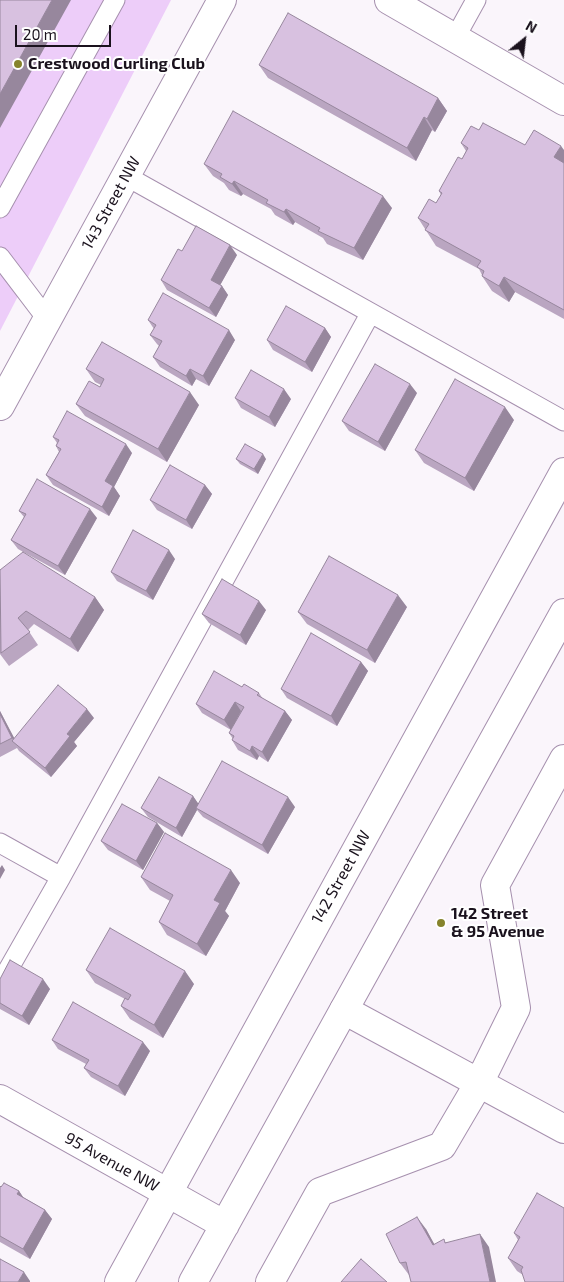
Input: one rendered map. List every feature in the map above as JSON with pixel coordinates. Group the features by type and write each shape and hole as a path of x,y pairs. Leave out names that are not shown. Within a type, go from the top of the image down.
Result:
{"street":[{"name":"143 Street NW","path":"0,406 222,0"},
{"path":"389,0 564,100"},
{"name":"142 Street NW","path":"118,1282 564,472"},
{"path":"193,1282 564,613"},
{"path":"270,1282 320,1192 442,1146 479,1083 516,1008 495,885 564,759"},
{"path":"344,1010 564,1129"},
{"name":"95 Avenue NW","path":"0,1099 225,1225"}],"lane":[{"path":"0,208 115,0"},
{"path":"454,38 476,0"},
{"path":"126,176 564,421"},
{"path":"0,257 47,319"},
{"path":"0,984 61,877 370,314"},
{"path":"0,843 61,877"}],"shaded area":[{"path":"0,0 171,0 0,331"}],"building":[{"path":"0,0 52,0 0,94"},
{"path":"288,13 438,98 427,119 424,117 407,148 259,65"},
{"path":"233,111 383,196 354,248 318,231 320,228 286,209 284,212 266,203 268,200 234,181 232,184 220,177 222,174 204,164"},
{"path":"483,123 525,145 534,130 561,146 554,157 564,163 564,310 504,277 499,286 482,276 484,271 477,267 481,261 425,230 429,224 418,218 429,199 436,203 442,193 439,191 458,157 462,159 468,148 461,143 471,126 479,130"},
{"path":"196,226 230,245 211,280 222,286 209,308 161,280 178,249 182,251"},
{"path":"163,293 229,330 203,376 190,369 186,376 153,357 162,341 150,335 156,325 148,320"},
{"path":"286,306 325,328 305,362 267,340"},
{"path":"102,342 190,392 158,449 76,404 89,381 100,387 104,379 86,369"},
{"path":"375,364 410,384 378,442 342,421"},
{"path":"251,370 284,389 269,417 235,398"},
{"path":"455,379 505,407 465,478 415,450"},
{"path":"67,411 126,444 105,481 113,486 102,507 46,475 61,449 56,446 59,440 53,437"},
{"path":"245,444 263,454 254,469 236,459"},
{"path":"170,465 205,485 186,520 150,500"},
{"path":"37,479 90,509 58,566 11,540 26,514 19,511"},
{"path":"133,530 169,550 146,591 111,572"},
{"path":"23,552 95,597 70,639 26,611 18,618 30,632 1,653 0,570"},
{"path":"329,556 398,595 367,650 298,612"},
{"path":"222,579 259,601 240,635 202,614"},
{"path":"311,633 361,662 331,716 281,689"},
{"path":"214,671 242,687 244,684 259,693 257,695 285,711 262,752 252,746 250,751 232,740 234,736 229,733 244,707 235,702 224,720 196,704"},
{"path":"58,685 87,709 67,734 70,736 45,768 12,741"},
{"path":"0,714 12,738 0,744"},
{"path":"222,761 288,797 262,845 196,808"},
{"path":"159,777 193,796 176,828 141,808"},
{"path":"122,804 157,823 136,861 101,841"},
{"path":"165,833 231,870 214,900 220,903 197,944 159,922 173,895 141,877"},
{"path":"110,928 185,971 154,1025 121,1006 125,998 128,1000 131,995 86,970"},
{"path":"10,960 43,979 22,1016 0,1003 0,979"},
{"path":"73,1002 143,1042 118,1086 84,1068 89,1060 52,1040"},
{"path":"4,1183 19,1191 17,1194 45,1210 23,1249 0,1236 0,1186"},
{"path":"537,1193 564,1208 564,1282 525,1282 521,1270 523,1267 508,1258 520,1237 514,1233"},
{"path":"417,1217 433,1245 444,1239 445,1243 480,1234 490,1282 411,1282 406,1262 400,1263 386,1234"},
{"path":"0,1259 24,1272 18,1282 0,1282"},
{"path":"361,1259 387,1282 341,1282"}],"place":[{"name":"Crestwood Curling Club","path":"18,64"},
{"name":"142 Street & 95 Avenue","path":"441,923"}]}
